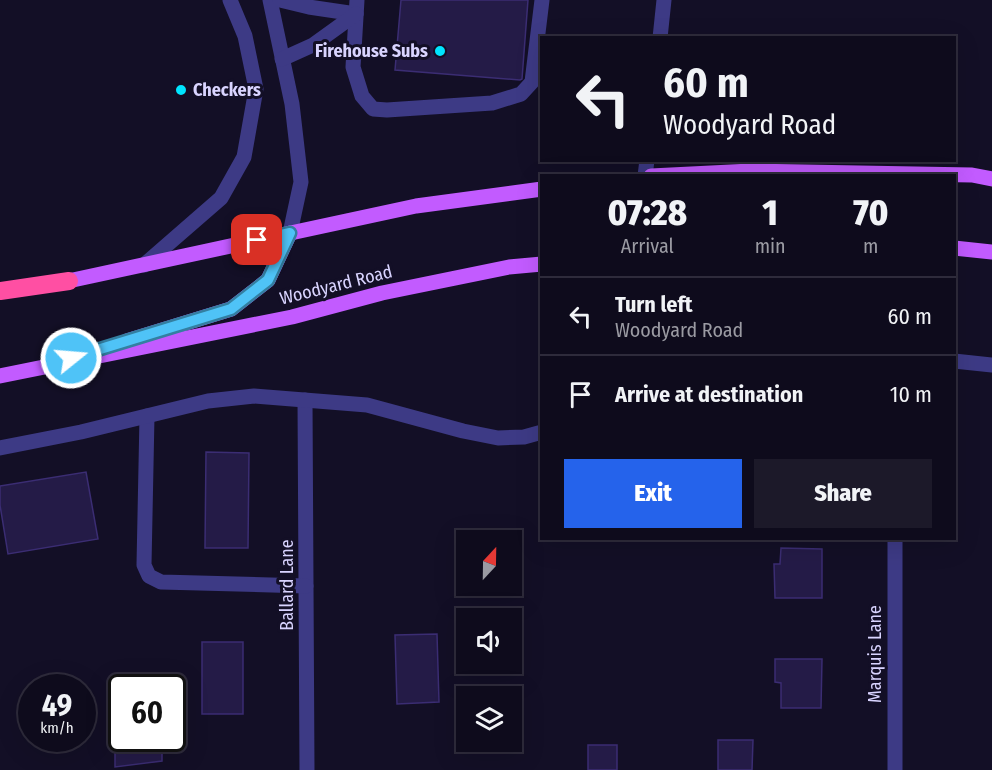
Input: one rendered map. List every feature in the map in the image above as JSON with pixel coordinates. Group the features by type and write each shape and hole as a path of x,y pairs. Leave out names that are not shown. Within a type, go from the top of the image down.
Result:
{"highway":[{"path":"0,291 69,281"}],"main road":[{"path":"691,174 751,171 917,174"},
{"path":"956,175 992,178"},
{"path":"0,296 416,206 540,189"},
{"path":"48,365 231,309 268,280 290,233"},
{"path":"956,248 992,252"},
{"name":"Woodyard Road","path":"0,376 292,316 382,293 509,267 540,264"}],"street":[{"path":"144,264 221,198 244,157 256,89 244,36 230,0"},
{"path":"270,0 292,104 301,183 290,233"},
{"path":"280,0 309,7 356,7"},
{"path":"356,7 354,67 362,96 373,108 387,110 492,104 521,94 532,82 543,0"},
{"path":"660,36 664,0"},
{"path":"282,59 313,45 356,7"},
{"path":"956,361 992,365"},
{"path":"0,448 81,432 208,402 254,396 367,405 498,438 524,437 540,433"},
{"name":"Ballard Lane","path":"306,400 307,770"},
{"path":"147,416 144,565 149,576 161,582 306,586"},
{"name":"Marquis Lane","path":"895,540 895,770"}],"building":[{"path":"401,0 528,0 522,79 395,70"},
{"path":"206,452 249,453 248,548 205,548"},
{"path":"86,472 98,539 8,554 0,505 0,486"},
{"path":"781,548 822,549 822,598 775,598 774,564 780,564"},
{"path":"437,634 439,702 397,704 395,635"},
{"path":"202,642 243,642 243,714 202,714"},
{"path":"775,659 822,659 821,708 781,708 781,683 775,682"},
{"path":"718,740 753,740 752,770 718,770"},
{"path":"588,745 617,745 617,770 588,770"},
{"path":"115,752 162,752 162,761 115,767"}],"place":[{"name":"Firehouse Subs","path":"440,51"},
{"name":"Checkers","path":"181,90"}],"route":[{"path":"71,358 231,309 268,280 290,233 257,240"}]}
